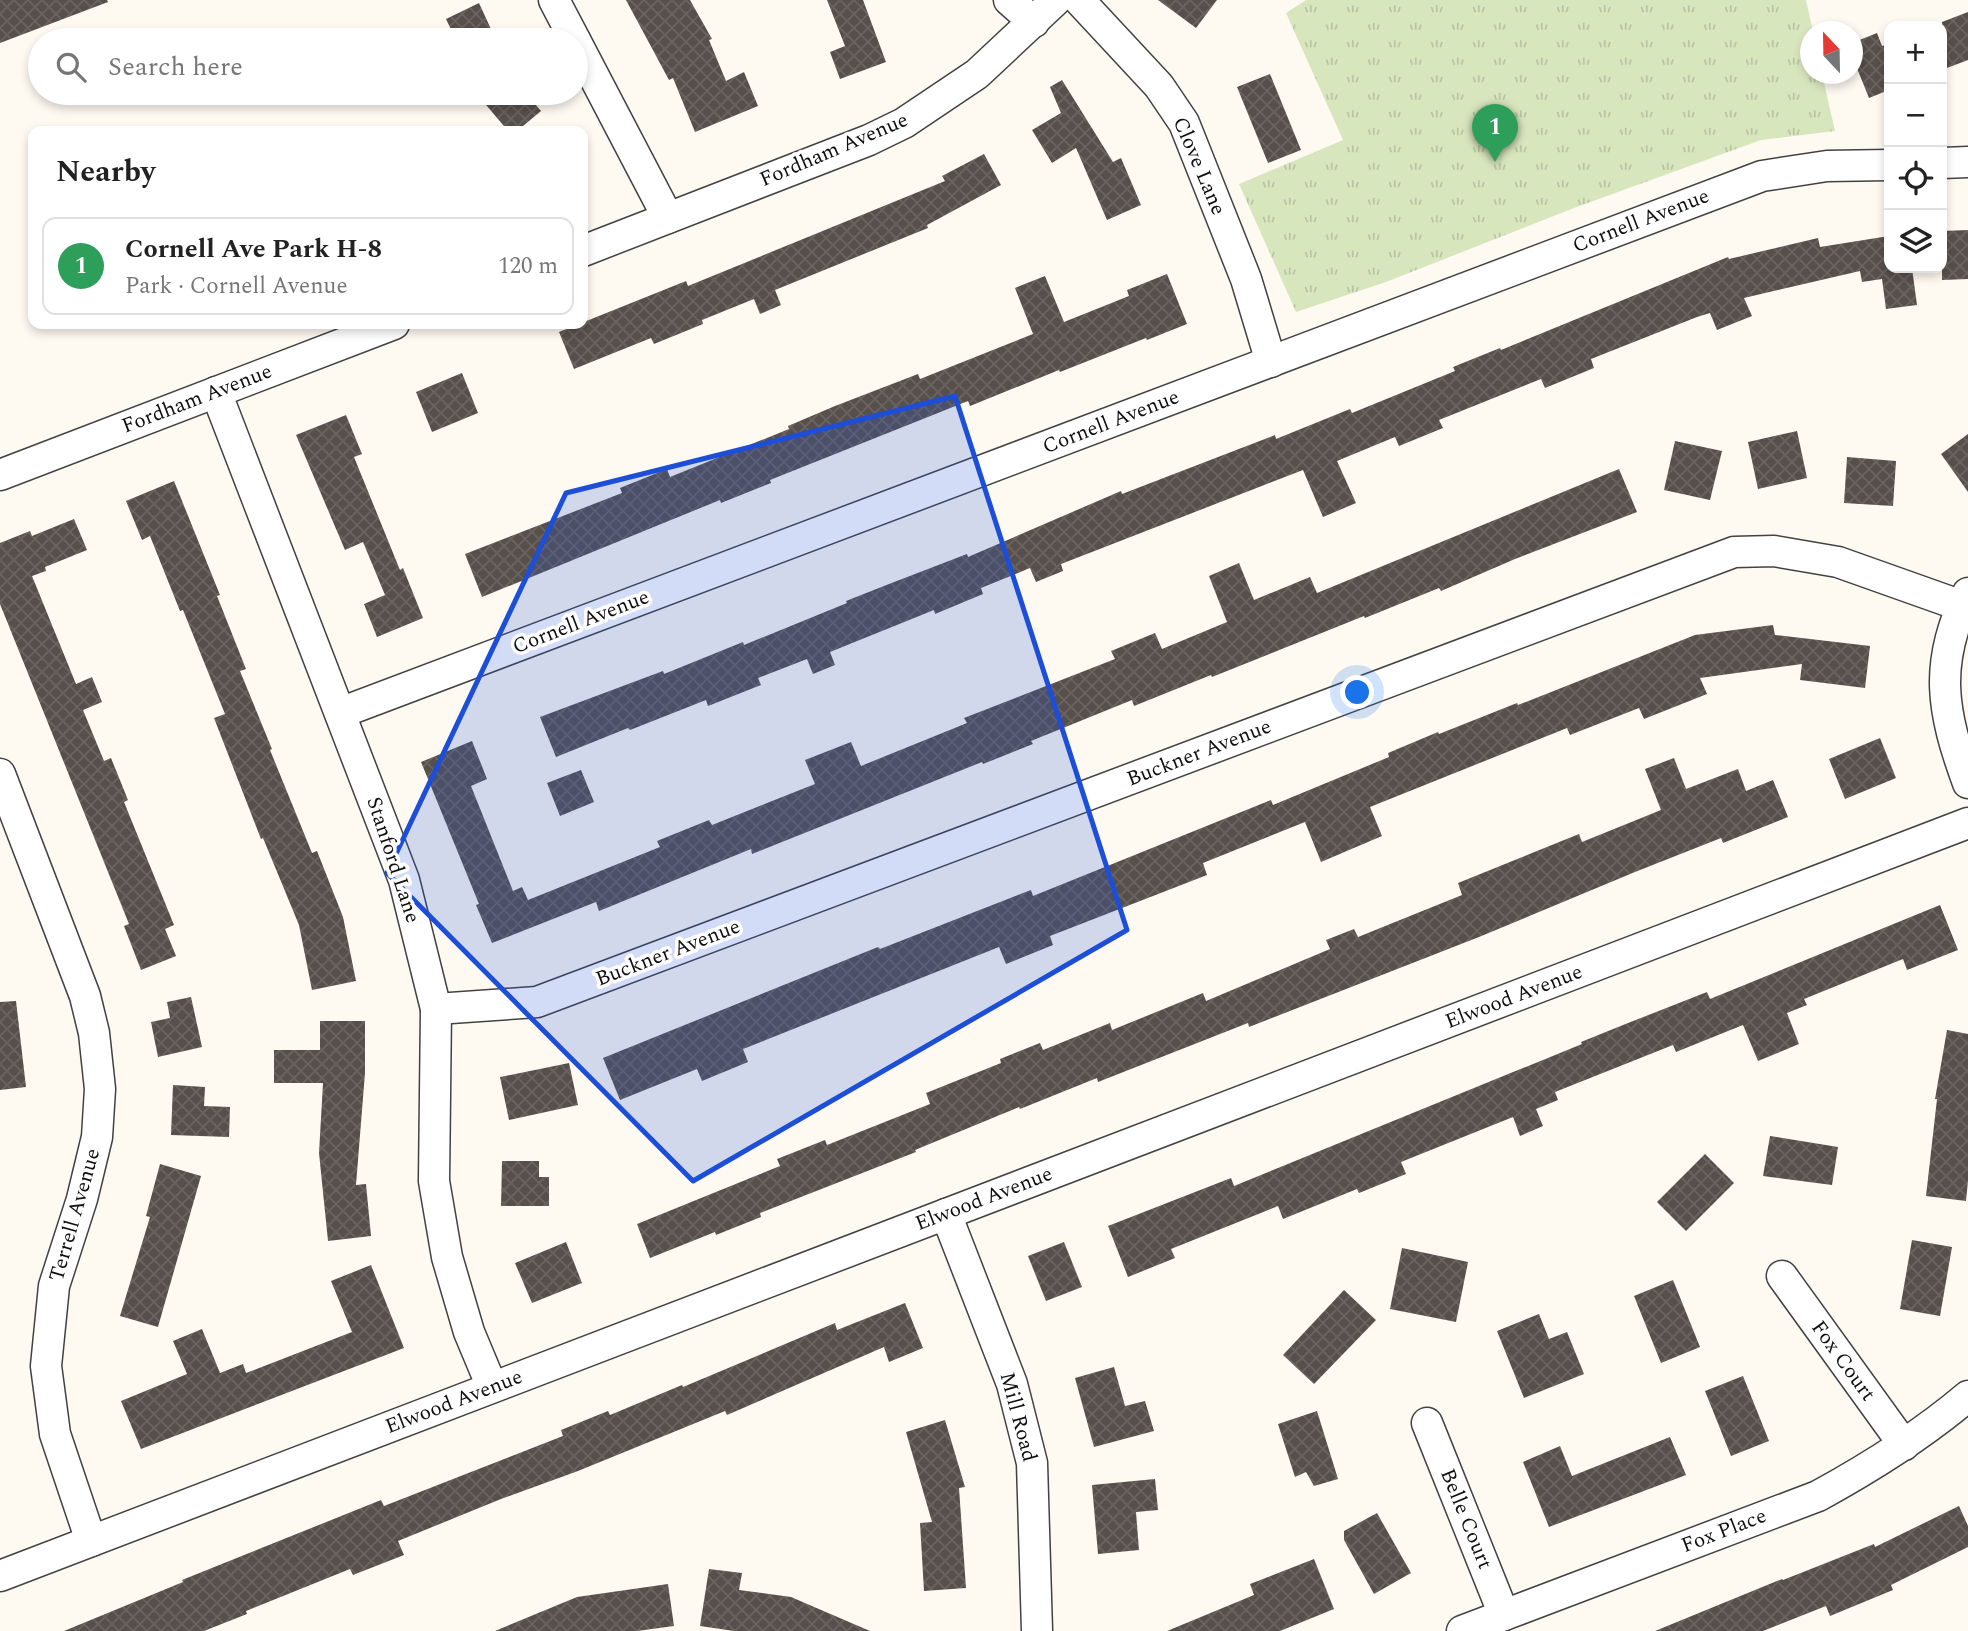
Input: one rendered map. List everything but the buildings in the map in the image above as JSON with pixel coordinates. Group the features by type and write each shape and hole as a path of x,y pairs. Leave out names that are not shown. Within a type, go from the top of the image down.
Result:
{"street":[{"path":"554,0 568,28"},
{"path":"1009,0 1034,22"},
{"name":"Fordham Avenue","path":"588,249 869,140 904,123 977,74 1056,0"},
{"name":"Clove Lane","path":"1079,0 1159,86 1184,123 1246,279 1271,362"},
{"path":"588,66 668,218"},
{"path":"1947,163 1968,162"},
{"name":"Cornell Avenue","path":"340,713 1762,176 1827,166 1884,164"},
{"name":"Fordham Avenue","path":"0,475 381,329"},
{"name":"Stanford Lane","path":"216,392 404,880 436,1009 434,1181 447,1257 469,1332 492,1387"},
{"name":"Buckner Avenue","path":"436,1009 537,1002 1734,552 1774,551 1838,562 1965,600"},
{"path":"1965,600 1951,638 1944,671 1945,706 1952,738 1968,783"},
{"name":"Terrell Avenue","path":"0,774 85,996 94,1033 100,1089 97,1137 82,1199 54,1286 46,1366 55,1434 91,1541"},
{"name":"Elwood Avenue","path":"0,1576 1968,823"},
{"name":"Mill Road","path":"946,1214 1012,1384 1032,1463 1037,1631"},
{"name":"Fox Court","path":"1782,1276 1904,1445"},
{"name":"Fox Place","path":"1462,1631 1818,1496 1863,1472 1904,1445 1968,1396"},
{"name":"Belle Court","path":"1427,1423 1504,1615"}],"highlighted area":[{"path":"955,396 1127,930 693,1181 387,873 566,493"}],"green space":[{"path":"1306,0 1806,0 1811,21 1800,21 1800,84 1824,84 1835,131 1761,140 1574,208 1386,282 1296,312 1239,184 1343,140 1286,13"}],"place":[{"name":"Cornell Ave Park H-8","path":"1495,162"}]}
